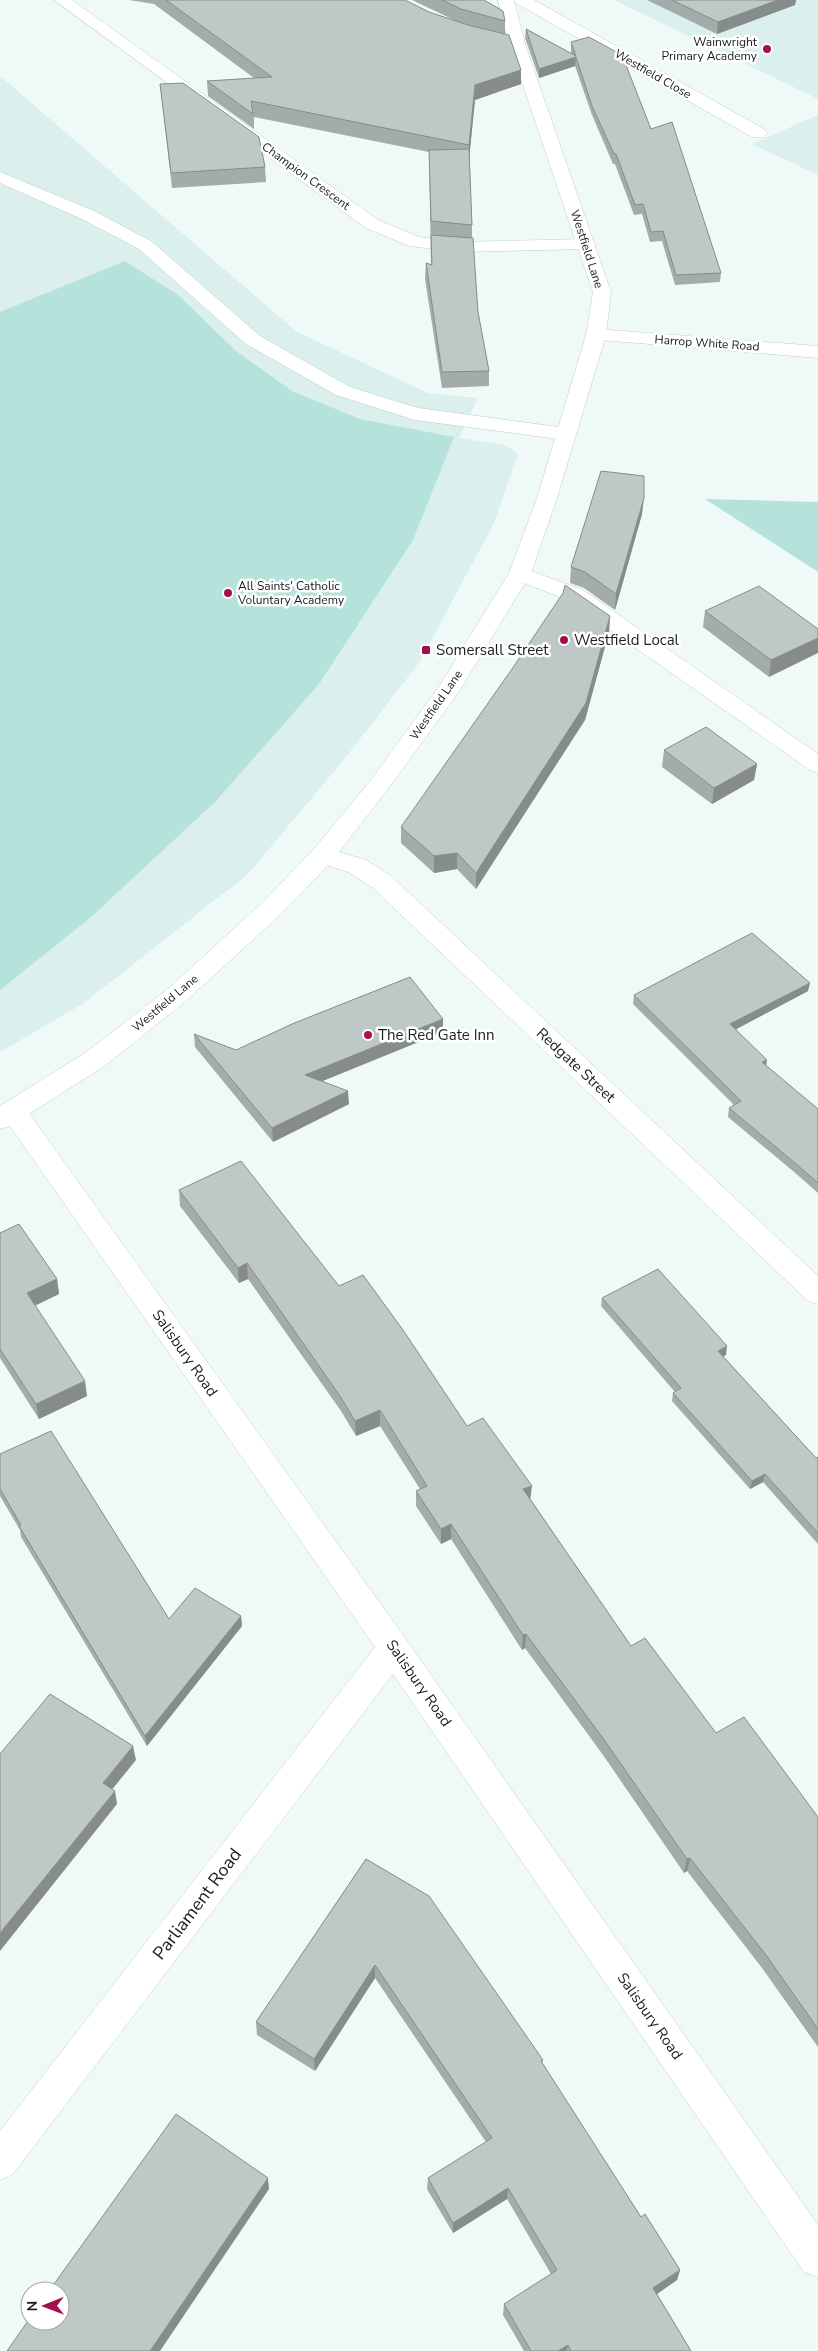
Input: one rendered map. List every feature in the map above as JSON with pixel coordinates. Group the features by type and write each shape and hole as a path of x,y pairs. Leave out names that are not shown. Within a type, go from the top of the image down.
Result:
{"street":[{"name":"Champion Crescent","path":"62,0 372,224 415,242 459,247 587,244"},
{"name":"Westfield Lane","path":"7,1116 97,1058 178,994 270,910 323,855 379,785 450,688 520,573 547,498 596,335 602,292 587,244 516,44 506,0"},
{"name":"Westfield Close","path":"522,0 758,134"},
{"path":"498,41 516,44"},
{"path":"0,177 88,215 145,245 253,340 343,391 415,414 566,434"},
{"name":"Harrop White Road","path":"596,335 818,352"},
{"path":"520,573 576,595 818,765"},
{"name":"Redgate Street","path":"323,855 357,866 382,882 818,1293"},
{"name":"Salisbury Road","path":"7,1116 394,1648 818,2258"},
{"name":"Parliament Road","path":"0,2161 394,1648"}],"shaded area":[{"name":"Wainwright Primary Academy","path":"614,0 818,0 818,99"},
{"name":"All Saints' Catholic Voluntary Academy","path":"0,76 297,332 428,393 478,398 459,438 505,445 518,454 494,523 419,663 342,762 248,874 84,1003 0,1052"},
{"path":"818,115 818,175 752,144"},
{"name":"All Saints' Catholic Voluntary Academy","path":"125,261 178,295 236,351 292,391 360,419 454,437 413,540 319,684 216,801 90,918 0,990 0,312"},
{"path":"705,499 818,502 818,572"}],"building":[{"path":"166,0 405,0 429,12 468,25 509,35 521,70 475,85 469,145 251,101 253,114 207,81 272,77"},
{"path":"442,0 484,0 503,11 505,21 461,9"},
{"path":"672,0 778,0 718,22"},
{"path":"526,29 576,56 571,42 589,37 622,55 651,129 672,122 721,273 676,275 663,231 651,232 643,204 635,205 616,154 614,154 592,106 576,57 539,69"},
{"path":"183,83 259,137 265,167 171,173 160,84"},
{"path":"469,149 472,225 431,221 429,150"},
{"path":"431,235 473,238 478,312 489,371 442,372 426,263 432,265"},
{"path":"601,471 644,476 644,498 616,594 585,572 571,567"},
{"path":"565,585 610,616 586,703 476,873 457,853 434,856 401,827 512,669 563,593"},
{"path":"759,586 818,629 818,638 771,660 705,611"},
{"path":"706,727 757,764 714,788 664,750"},
{"path":"752,933 810,983 730,1024 767,1060 762,1062 818,1109 818,1183 729,1108 741,1101 634,995"},
{"path":"410,977 443,1019 305,1075 348,1091 272,1128 194,1034 236,1050 292,1024"},
{"path":"241,1161 339,1286 363,1275 403,1330 467,1426 483,1418 532,1486 523,1489 631,1646 645,1638 716,1733 744,1717 818,1817 818,2029 766,1955 690,1858 687,1859 605,1741 526,1634 523,1635 451,1524 441,1529 416,1491 427,1486 380,1410 355,1421 340,1396 247,1263 238,1268 179,1190"},
{"path":"19,1224 57,1279 27,1293 85,1381 36,1404 0,1349 0,1233"},
{"path":"658,1269 727,1346 718,1351 816,1458 818,1457 818,1533 765,1474 752,1481 673,1393 681,1388 602,1298"},
{"path":"51,1431 169,1619 195,1588 241,1616 145,1736 19,1526 21,1525 0,1489 0,1454"},
{"path":"50,1694 133,1746 103,1783 115,1791 0,1933 0,1754"},
{"path":"366,1859 429,1896 543,2060 541,2061 641,2217 645,2214 680,2270 653,2288 691,2351 571,2351 568,2345 558,2351 531,2351 504,2304 557,2270 508,2188 453,2223 428,2178 492,2138 375,1965 314,2059 256,2022"},
{"path":"176,2114 268,2178 150,2351 7,2351 21,2331 70,2331 70,2281 56,2281"}],"place":[{"name":"Wainwright Primary Academy","path":"767,49"},
{"name":"All Saints' Catholic Voluntary Academy","path":"228,593"},
{"name":"Westfield Local","path":"564,640"},
{"name":"Somersall Street","path":"426,650"},
{"name":"The Red Gate Inn","path":"368,1035"}]}
